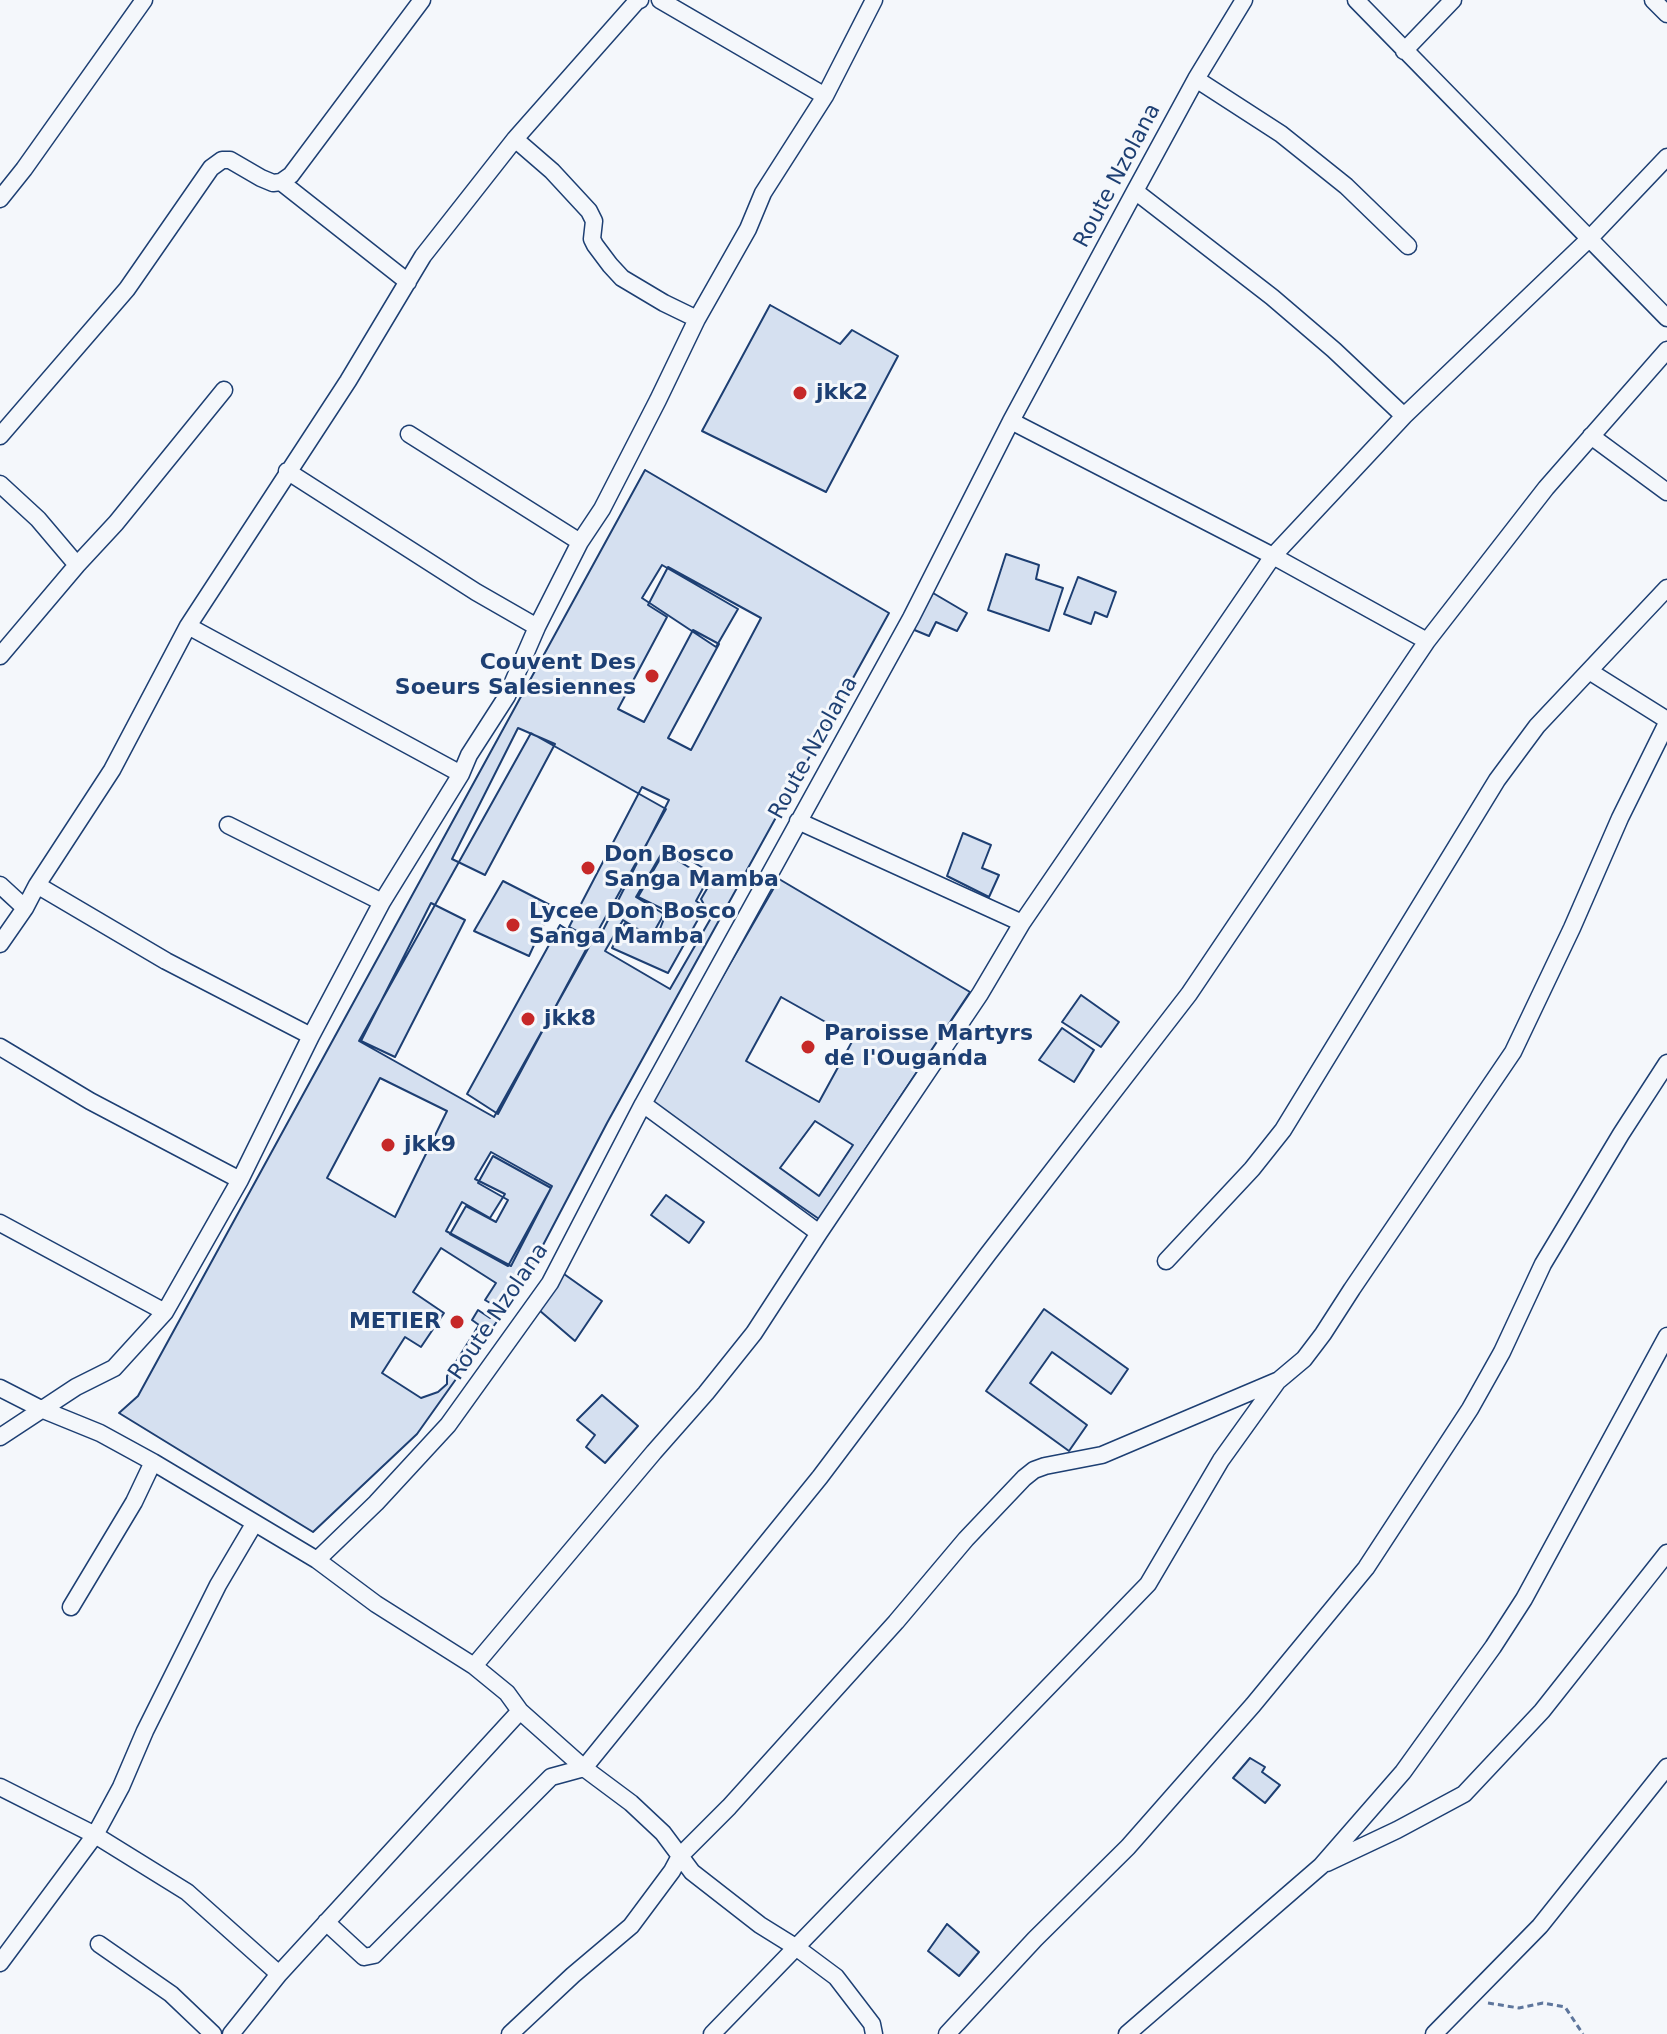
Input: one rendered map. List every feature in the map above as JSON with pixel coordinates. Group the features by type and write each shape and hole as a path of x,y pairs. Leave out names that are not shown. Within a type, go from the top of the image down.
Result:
{"street":[{"path":"0,199 144,0"},
{"path":"0,436 127,289 216,163 230,160 273,183 291,175 422,0"},
{"path":"0,944 112,770 188,626 348,381 423,256 515,139 640,0"},
{"path":"660,0 825,96"},
{"path":"0,1437 76,1387 114,1368 165,1312 240,1180 382,902 507,696 537,627 580,542 602,509 697,319 748,229 763,193 825,96 874,0"},
{"name":"Route Nzolana","path":"317,1560 376,1503 448,1425 550,1283 643,1104 911,618 1011,421 1135,191 1196,79 1244,0"},
{"path":"1356,0 1667,318"},
{"path":"1404,51 1453,0"},
{"path":"1653,0 1667,14"},
{"path":"1196,79 1303,151 1346,186 1408,246"},
{"path":"515,139 552,171 589,211 594,221 592,239 622,278 697,319"},
{"path":"474,1666 754,1333 980,994 1022,923 1273,556 1404,416 1590,238 1667,157"},
{"path":"281,182 408,282"},
{"path":"1135,191 1272,297 1404,416"},
{"path":"326,1922 364,1957 374,1955 551,1777 584,1768 820,1477 1189,994 1427,641 1546,488 1667,350"},
{"path":"0,656 116,523 224,390"},
{"path":"1011,421 1273,556 1427,641"},
{"path":"409,434 580,542"},
{"path":"1591,436 1667,492"},
{"path":"287,471 476,592 537,627"},
{"path":"0,484 38,519 77,565"},
{"path":"1166,1261 1252,1169 1283,1130 1497,780 1537,726 1667,588"},
{"path":"188,626 461,774"},
{"path":"712,2034 1148,1584 1221,1460 1279,1380 1304,1359 1323,1334 1513,1052 1667,721 1589,671"},
{"path":"798,821 1022,923"},
{"path":"228,825 382,902"},
{"path":"0,885 25,908"},
{"path":"37,885 166,961 311,1036"},
{"path":"0,1047 90,1101 240,1180"},
{"path":"947,2034 1035,1939 1128,1847 1366,1568 1470,1409 1502,1352 1543,1264 1667,1063"},
{"path":"643,1104 819,1233"},
{"path":"0,1223 165,1312"},
{"path":"1127,2034 1321,1866 1403,1772 1524,1599 1667,1336"},
{"path":"510,2034 631,1926 680,1856 729,1807 896,1622 966,1539 1024,1478 1045,1466 1102,1455 1279,1380"},
{"path":"0,1388 100,1433 153,1462 317,1560 376,1604 474,1666 507,1693 520,1711 584,1768 631,1803 663,1833 692,1872 760,1925 836,1977 872,2024 874,2034"},
{"path":"71,1607 134,1502 153,1462"},
{"path":"0,1963 95,1835 211,1599 254,1524"},
{"path":"1321,1866 1464,1794 1542,1711 1667,1553"},
{"path":"231,2034 279,1974 520,1711"},
{"path":"1434,2034 1540,1926 1667,1767"},
{"path":"0,1787 95,1835 187,1892 279,1974"},
{"path":"99,1944 171,1994 213,2034"}],"path":[{"path":"1468,2000 1519,2008 1543,2003 1565,2007 1583,2034"}],"building":[{"name":"jkk2","path":"770,305 840,344 852,330 898,356 826,492 702,431"},
{"name":"Don Bosco Sanga Mamba","path":"645,470 889,613 607,1123 520,1289 417,1434 313,1532 119,1413 138,1396"},
{"path":"1006,554 1039,565 1036,579 1063,588 1049,631 988,610"},
{"path":"662,565 738,609 716,647 642,598"},
{"name":"Couvent Des Soeurs Salesiennes","path":"668,567 761,618 691,750 668,738 719,644 693,630 644,722 618,709 667,617 648,605"},
{"path":"1078,577 1116,592 1107,617 1095,612 1091,624 1064,614"},
{"path":"933,593 967,613 957,631 936,622 929,636 912,629"},
{"path":"518,728 555,744 485,875 452,859"},
{"name":"Lycee Don Bosco Sanga Mamba","path":"531,733 666,809 494,1117 359,1041"},
{"path":"642,787 669,800 597,942 569,927"},
{"path":"963,833 991,845 982,868 999,875 989,897 947,876"},
{"path":"666,846 715,875 701,899 711,918 670,989 605,951 623,920 651,937 664,914 636,897"},
{"path":"664,852 708,879 696,901 705,907 668,973 612,948 625,923 656,939 667,911 638,897"},
{"name":"Paroisse Martyrs de l'Ouganda","path":"779,879 970,992 819,1219 650,1102"},
{"path":"503,881 552,906 529,956 474,931"},
{"path":"431,903 465,920 395,1057 361,1041"},
{"name":"jkk8","path":"560,925 589,944 498,1114 467,1094"},
{"path":"1081,995 1119,1022 1101,1047 1062,1022"},
{"path":"781,997 854,1038 819,1102 746,1061"},
{"path":"1062,1028 1094,1050 1074,1082 1039,1060"},
{"name":"jkk9","path":"380,1078 447,1111 395,1217 327,1178"},
{"path":"815,1121 853,1145 819,1196 780,1168"},
{"path":"491,1152 552,1186 511,1266 446,1231 462,1202 490,1218 505,1194 475,1179"},
{"path":"493,1156 551,1188 508,1266 450,1234 466,1206 496,1222 508,1200 478,1183"},
{"path":"666,1195 704,1222 689,1243 651,1215"},
{"name":"METIER","path":"441,1248 496,1283 485,1300 497,1307 490,1318 478,1310 472,1320 479,1325 447,1376 447,1384 438,1392 421,1398 382,1373 405,1337 421,1347 444,1313 413,1292"},
{"path":"564,1274 602,1301 575,1341 539,1310"},
{"path":"1044,1309 1128,1369 1111,1394 1052,1352 1030,1383 1087,1425 1069,1451 986,1391"},
{"path":"602,1395 638,1426 605,1463 586,1447 595,1435 577,1420"},
{"path":"1250,1758 1265,1767 1262,1772 1280,1785 1265,1803 1233,1778"},
{"path":"947,1924 979,1952 959,1976 928,1951"}],"place":[{"name":"jkk2","path":"800,393"},
{"name":"Couvent Des Soeurs Salesiennes","path":"652,676"},
{"name":"Don Bosco Sanga Mamba","path":"588,868"},
{"name":"Lycee Don Bosco Sanga Mamba","path":"513,925"},
{"name":"jkk8","path":"528,1019"},
{"name":"Paroisse Martyrs de l'Ouganda","path":"808,1047"},
{"name":"jkk9","path":"388,1145"},
{"name":"METIER","path":"457,1322"}]}
